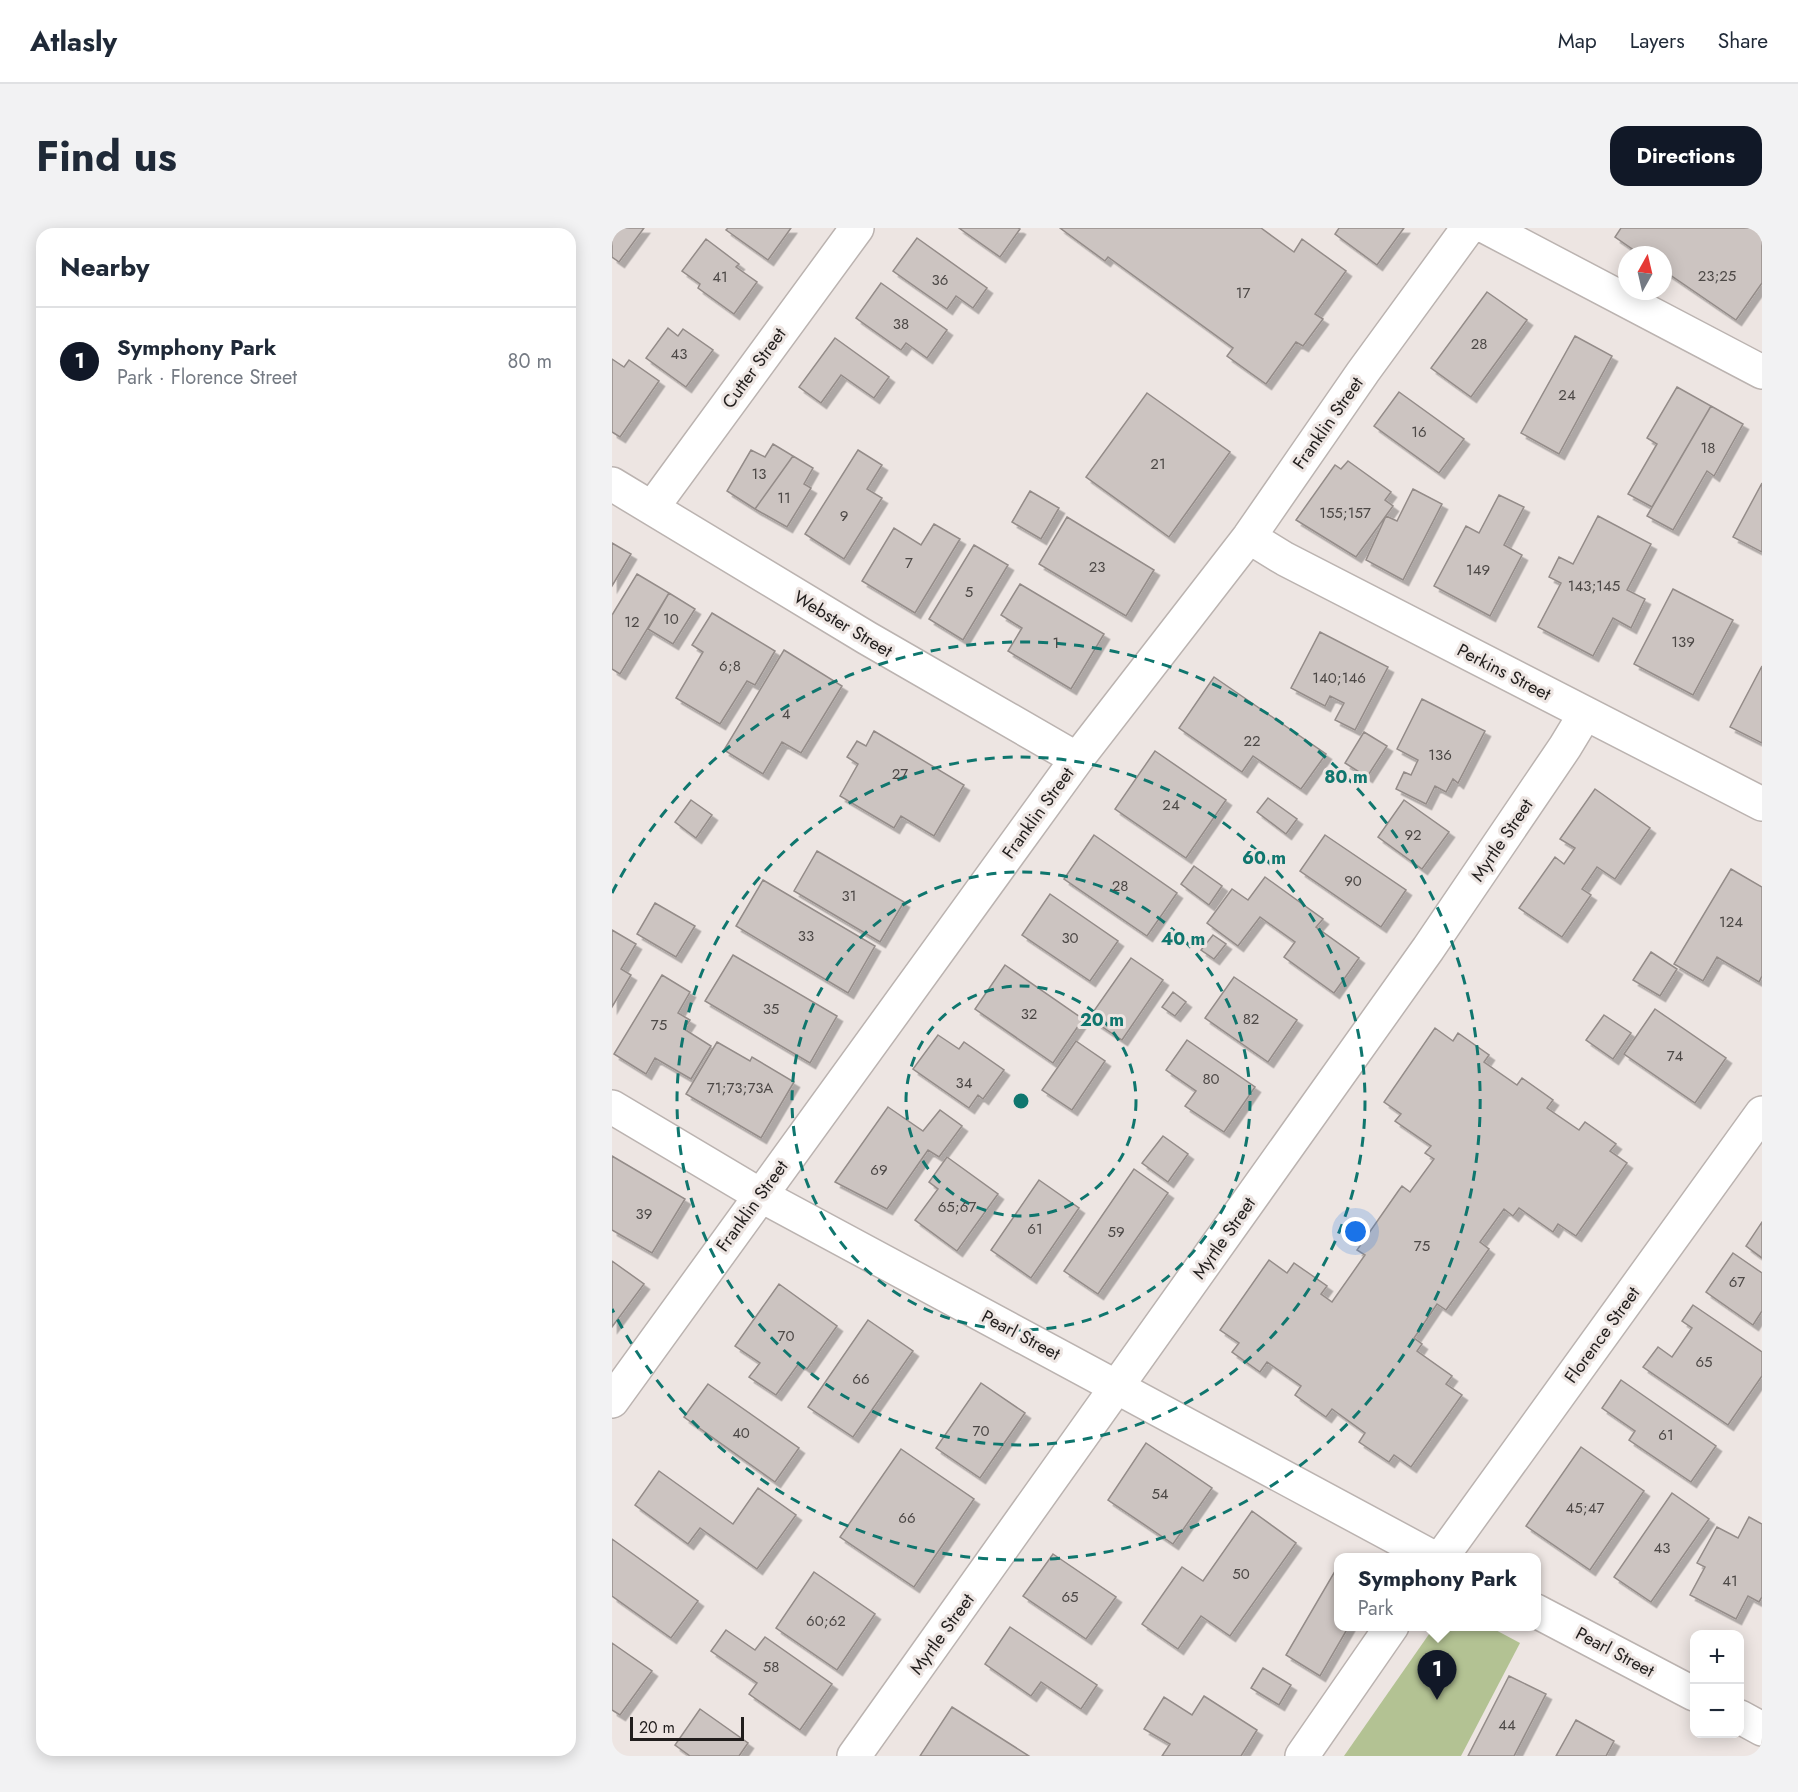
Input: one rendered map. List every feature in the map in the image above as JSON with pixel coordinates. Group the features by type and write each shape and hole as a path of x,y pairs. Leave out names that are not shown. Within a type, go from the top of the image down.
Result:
{"street":[{"name":"Cutter Street","path":"652,508 857,228"},
{"name":"Franklin Street","path":"612,1401 1077,759 1248,537 1363,372 1468,228"},
{"path":"1488,228 1760,366"},
{"name":"Webster Street","path":"612,484 867,638 1077,759"},
{"name":"Perkins Street","path":"1248,537 1285,559 1762,804"},
{"name":"Myrtle Street","path":"854,1756 1428,950 1585,714"},
{"name":"Pearl Street","path":"612,1107 760,1195 1427,1553"},
{"name":"Florence Street","path":"1444,1553 1762,1113"},
{"name":"Pearl Street","path":"1541,1614 1690,1691"},
{"path":"1302,1756 1389,1631"},
{"path":"1744,1719 1762,1729"}],"green space":[{"path":"1431,1631 1498,1631 1520,1643 1461,1756 1344,1756"}],"building":[{"path":"612,228 644,228 619,262 612,257"},
{"path":"728,228 791,228 768,260 726,230"},
{"path":"959,228 1018,228 1020,229 1000,257"},
{"path":"1060,228 1261,228 1294,252 1302,239 1346,271 1315,314 1323,319 1303,346 1296,342 1266,384 1227,356 1233,348 1108,257 1105,261"},
{"path":"1339,228 1404,228 1377,265 1335,234"},
{"path":"1621,228 1762,228 1762,283 1736,320 1672,276 1672,246 1628,246 1615,237"},
{"path":"917,238 987,288 973,308 956,296 947,309 893,271"},
{"path":"706,239 739,264 736,267 757,282 734,314 698,288 700,284 682,271"},
{"path":"881,283 947,330 927,358 906,343 901,350 856,318"},
{"path":"1487,292 1527,320 1471,397 1431,368"},
{"path":"668,328 678,336 683,329 713,350 686,387 646,358"},
{"path":"1575,336 1612,356 1559,454 1521,433"},
{"path":"835,338 889,377 874,398 841,375 821,403 799,387"},
{"path":"612,359 624,367 629,360 659,381 620,437 612,432"},
{"path":"1677,387 1711,406 1652,507 1628,494 1657,444 1647,438"},
{"path":"1399,392 1464,439 1439,473 1374,426"},
{"path":"1147,393 1230,452 1169,537 1086,477"},
{"path":"1711,406 1743,424 1714,476 1707,471 1673,530 1647,516"},
{"path":"773,444 793,456 755,509 727,491 751,450 765,457"},
{"path":"858,450 882,465 867,489 882,498 844,559 805,534"},
{"path":"793,456 813,468 804,484 811,488 787,527 755,509"},
{"path":"1348,461 1391,492 1385,500 1393,506 1356,557 1296,520 1335,465 1341,469"},
{"path":"1762,483 1762,552 1733,537"},
{"path":"1413,489 1442,504 1403,580 1366,560 1386,516 1397,521"},
{"path":"1030,491 1059,508 1041,539 1012,522"},
{"path":"1499,495 1524,507 1504,545 1522,555 1490,616 1434,586 1466,526 1479,533"},
{"path":"1598,516 1651,544 1627,590 1645,599 1631,628 1613,618 1593,656 1538,627 1561,583 1549,577 1559,557 1573,564"},
{"path":"1067,517 1154,570 1126,616 1039,564"},
{"path":"934,524 960,539 915,613 862,581 894,528 921,545"},
{"path":"612,543 631,554 612,586"},
{"path":"974,545 1008,565 963,640 929,619"},
{"path":"637,574 669,593 620,674 612,669 612,615"},
{"path":"1020,584 1104,634 1071,689 1008,651 1022,628 1001,615"},
{"path":"1673,589 1733,620 1693,695 1634,664"},
{"path":"669,593 695,609 673,644 648,629"},
{"path":"712,613 775,651 755,685 747,681 720,724 676,698 703,652 692,645"},
{"path":"1320,632 1388,667 1355,730 1335,720 1344,703 1330,696 1325,706 1291,688"},
{"path":"784,650 842,686 801,753 782,742 763,774 724,750"},
{"path":"1762,666 1762,743 1730,727"},
{"path":"1214,677 1326,754 1301,789 1253,756 1242,772 1179,728"},
{"path":"1422,699 1485,731 1458,783 1453,779 1446,792 1435,786 1426,804 1396,789 1404,772 1411,775 1418,760 1397,749"},
{"path":"874,731 964,785 934,836 901,816 894,828 840,796 858,764 847,757 857,741 866,746"},
{"path":"1364,732 1387,746 1367,777 1345,763"},
{"path":"1155,751 1226,800 1186,858 1115,809"},
{"path":"1595,789 1650,828 1615,879 1597,867 1582,889 1591,895 1562,937 1519,908 1555,857 1564,864 1575,848 1560,839"},
{"path":"1268,798 1297,819 1286,834 1257,812"},
{"path":"691,800 712,815 696,838 675,822"},
{"path":"1404,800 1449,832 1422,869 1378,837"},
{"path":"1094,835 1177,893 1147,936 1064,879"},
{"path":"1325,835 1406,890 1381,927 1300,871"},
{"path":"817,851 904,902 880,942 794,891"},
{"path":"1194,866 1222,886 1209,905 1181,884"},
{"path":"1731,869 1762,887 1762,976 1759,982 1717,957 1703,981 1674,964"},
{"path":"1265,877 1323,919 1316,927 1359,958 1334,993 1284,957 1295,942 1260,917 1238,946 1207,923 1232,889 1248,900"},
{"path":"763,880 875,946 848,993 736,926"},
{"path":"1050,894 1118,941 1090,981 1022,935"},
{"path":"655,903 695,926 676,957 637,934"},
{"path":"612,930 636,944 621,969 631,975 612,1007"},
{"path":"1213,935 1226,944 1214,959 1201,950"},
{"path":"1651,952 1677,969 1660,996 1633,980"},
{"path":"733,955 837,1016 810,1063 705,1001"},
{"path":"1131,958 1163,980 1122,1040 1089,1018"},
{"path":"1005,965 1083,1019 1053,1063 975,1009"},
{"path":"662,975 690,992 678,1013 690,1020 684,1029 711,1046 691,1079 655,1058 646,1074 614,1054"},
{"path":"1234,977 1297,1020 1268,1062 1205,1018"},
{"path":"1173,992 1186,1002 1175,1016 1162,1007"},
{"path":"1655,1009 1726,1058 1695,1103 1624,1054"},
{"path":"1604,1015 1631,1033 1613,1059 1586,1040"},
{"path":"1435,1028 1453,1041 1458,1033 1489,1055 1484,1062 1517,1085 1522,1078 1553,1100 1547,1108 1579,1130 1585,1122 1616,1144 1610,1151 1627,1163 1576,1236 1558,1224 1553,1232 1519,1208 1513,1216 1504,1209 1480,1242 1489,1249 1446,1310 1437,1304 1414,1338 1422,1344 1417,1351 1452,1376 1446,1384 1462,1395 1411,1467 1394,1455 1389,1462 1359,1442 1365,1433 1332,1409 1326,1417 1295,1395 1301,1386 1267,1362 1260,1372 1232,1352 1239,1343 1220,1330 1269,1260 1287,1273 1294,1263 1327,1286 1321,1294 1332,1302 1365,1255 1357,1250 1399,1190 1402,1186 1410,1192 1434,1159 1425,1153 1431,1146 1395,1121 1401,1114 1384,1102"},
{"path":"938,1035 959,1049 964,1042 1004,1070 983,1099 978,1095 969,1108 913,1069"},
{"path":"1187,1040 1255,1087 1224,1132 1185,1106 1196,1091 1166,1070"},
{"path":"1076,1041 1105,1061 1072,1110 1042,1090"},
{"path":"717,1042 750,1061 752,1057 794,1082 761,1138 686,1094"},
{"path":"888,1107 923,1131 940,1110 962,1126 939,1157 928,1150 887,1209 835,1182"},
{"path":"1163,1136 1188,1154 1168,1182 1142,1163"},
{"path":"612,1156 685,1199 652,1253 612,1230"},
{"path":"947,1157 998,1194 957,1251 915,1220 938,1189 929,1182"},
{"path":"1134,1169 1168,1193 1098,1294 1064,1271"},
{"path":"1039,1180 1079,1208 1031,1278 991,1250"},
{"path":"1762,1222 1762,1258 1746,1246"},
{"path":"1733,1253 1762,1273 1762,1311 1753,1325 1706,1292"},
{"path":"612,1261 644,1284 612,1327"},
{"path":"779,1284 837,1326 807,1369 799,1363 776,1395 749,1377 760,1363 735,1346"},
{"path":"1693,1305 1762,1352 1762,1376 1728,1425 1643,1367 1658,1347 1672,1357 1692,1328 1682,1321"},
{"path":"868,1320 913,1351 853,1437 808,1407"},
{"path":"1621,1380 1716,1446 1691,1482 1629,1440 1635,1431 1602,1408"},
{"path":"981,1383 1025,1413 980,1478 936,1448"},
{"path":"708,1384 799,1448 775,1482 684,1417"},
{"path":"1146,1443 1212,1488 1173,1544 1108,1500"},
{"path":"1581,1447 1644,1491 1590,1570 1526,1526"},
{"path":"901,1449 974,1499 914,1587 840,1537"},
{"path":"659,1471 733,1524 758,1488 796,1515 757,1569 700,1528 688,1544 635,1505"},
{"path":"1672,1493 1709,1519 1651,1602 1614,1577"},
{"path":"1252,1511 1296,1543 1230,1636 1201,1616 1178,1649 1142,1624 1182,1567 1203,1581"},
{"path":"1749,1517 1762,1524 1762,1597 1759,1602 1748,1596 1736,1619 1690,1595 1705,1567 1697,1563 1717,1527 1738,1538"},
{"path":"612,1539 698,1601 671,1638 612,1596"},
{"path":"1053,1554 1116,1597 1086,1639 1023,1596"},
{"path":"814,1572 875,1614 837,1670 776,1628"},
{"path":"1334,1573 1334,1631 1346,1631 1320,1676 1286,1655"},
{"path":"1010,1627 1097,1685 1081,1709 1041,1682 1031,1696 985,1664"},
{"path":"726,1630 755,1650 765,1637 832,1684 800,1730 749,1694 757,1683 711,1651"},
{"path":"612,1643 652,1671 620,1715 612,1710"},
{"path":"1263,1668 1291,1685 1279,1705 1251,1688"},
{"path":"1509,1676 1546,1694 1514,1756 1468,1756"},
{"path":"1204,1696 1257,1730 1241,1756 1162,1756 1170,1744 1144,1729 1164,1697 1192,1715"},
{"path":"952,1707 1029,1756 920,1756"},
{"path":"700,1709 748,1743 739,1756 690,1756 675,1745"},
{"path":"1576,1720 1614,1741 1606,1756 1556,1756"}],"place":[{"name":"Symphony Park","path":"1437,1700"}]}
